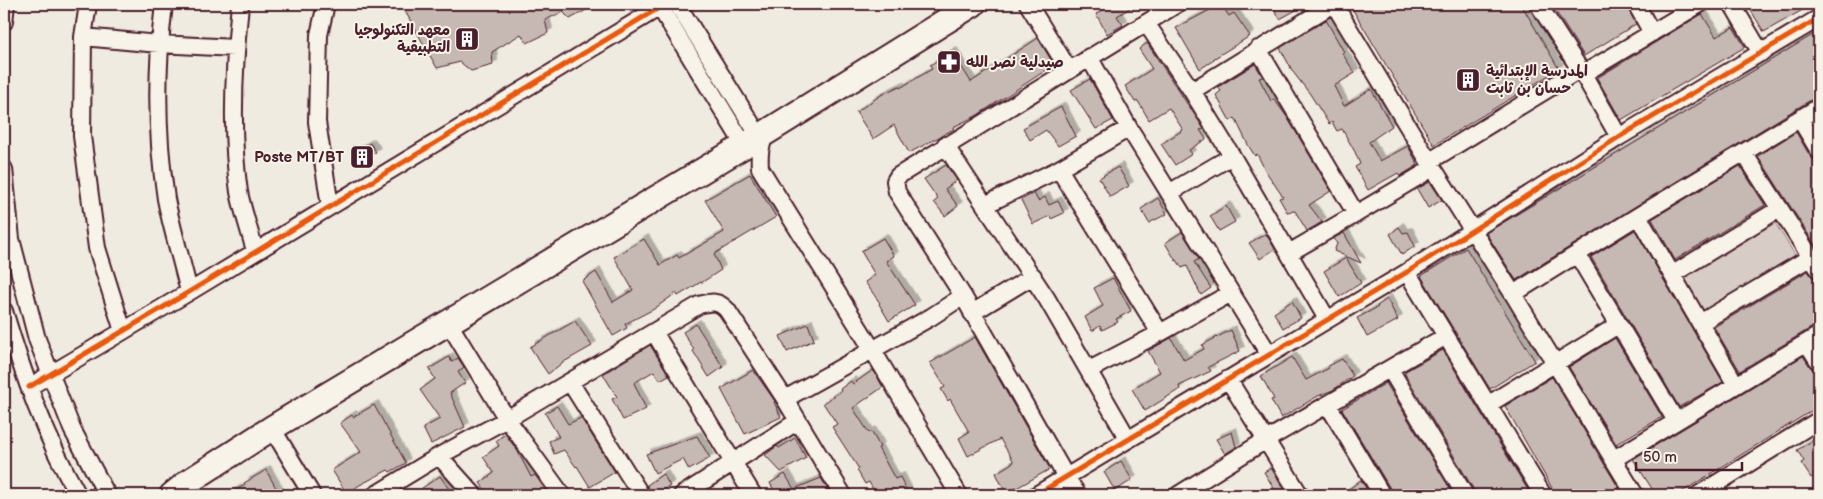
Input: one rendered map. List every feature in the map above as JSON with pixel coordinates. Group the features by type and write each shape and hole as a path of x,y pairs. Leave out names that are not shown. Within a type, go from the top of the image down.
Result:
{"main road":[{"path":"155,495 180,489 272,428 749,142 973,4"}],"street":[{"path":"4,22 6,4"},
{"path":"88,4 82,37 82,136 97,248 123,331"},
{"path":"164,4 159,44 157,108 166,199 189,292"},
{"path":"240,4 235,48 234,123 240,193 255,251"},
{"path":"326,4 319,35 317,122 330,206"},
{"path":"677,4 749,142 749,162 760,168"},
{"path":"1028,4 1069,70"},
{"path":"1078,495 963,296 897,192 895,181 898,176 945,146 1177,4"},
{"path":"1192,91 1334,4 1431,164 1556,363 1635,495"},
{"path":"1538,4 1619,137"},
{"path":"1636,4 1652,33"},
{"path":"1289,254 1581,72 1700,4"},
{"path":"1732,4 1761,53"},
{"path":"29,386 189,292 662,5 749,142"},
{"path":"1036,495 1327,318 1407,272 1619,137 1819,18"},
{"path":"1146,23 1192,91 1232,156 1327,318"},
{"path":"82,37 235,48"},
{"path":"1258,49 1356,214"},
{"path":"1089,57 1129,128 1269,354"},
{"path":"1513,294 1819,107"},
{"path":"1800,119 1819,151"},
{"path":"985,205 1059,169 1129,128"},
{"path":"749,142 761,143 759,155 760,168 872,349 959,495"},
{"path":"945,146 1033,276 1128,439"},
{"path":"1700,323 1815,263 1744,153"},
{"path":"1169,193 1232,156"},
{"path":"4,169 11,239 37,339 72,429 107,495"},
{"path":"1059,169 1160,333"},
{"path":"1672,274 1779,209"},
{"path":"1638,216 1736,385"},
{"path":"1577,254 1676,421"},
{"path":"1407,272 1543,495"},
{"path":"972,312 1033,276"},
{"path":"1089,370 1231,293"},
{"path":"785,399 931,317 963,296"},
{"path":"375,495 699,305 717,302 728,310 843,495"},
{"path":"4,311 50,441 78,495"},
{"path":"448,322 507,419 562,495"},
{"path":"1489,404 1618,325"},
{"path":"654,332 753,495"},
{"path":"1178,495 1266,440 1446,336"},
{"path":"1614,459 1813,339 1819,362"},
{"path":"1390,369 1465,495"},
{"path":"1228,379 1300,495"},
{"path":"570,382 641,495"},
{"path":"1328,405 1382,495"},
{"path":"1698,495 1819,420"},
{"path":"682,495 798,421"},
{"path":"272,428 312,495"},
{"path":"439,456 474,495"}],"shaded area":[{"path":"1774,221 1795,255 1701,312 1682,279"}],"building":[{"name":"معهد التكنولوجيا التطبيقية","path":"401,4 597,4 570,19 563,12 545,20 548,33 527,43 521,34 492,52 493,65 471,71 460,62 437,68"},
{"path":"1113,4 1137,4 1117,16 1123,25 1107,34 1096,14"},
{"path":"1221,4 1229,16 1234,13 1250,36 1200,69 1176,28"},
{"path":"1271,4 1307,4 1280,19"},
{"name":"المدرسة الإبتدائية حسان بن ثابت","path":"1364,4 1521,4 1559,69 1434,145 1353,10"},
{"path":"1551,4 1626,4 1636,24 1584,56"},
{"path":"1747,4 1813,4 1764,32"},
{"path":"1702,14 1716,37 1733,27 1745,47 1621,120 1597,78"},
{"path":"1326,20 1344,52 1342,53 1355,73 1334,86 1344,106 1371,89 1392,126 1369,142 1380,161 1408,146 1418,165 1400,176 1398,173 1368,190 1355,167 1360,164 1355,152 1342,129 1337,131 1332,122 1329,124 1293,72 1280,48"},
{"path":"1819,31 1819,97 1814,98 1516,280 1486,233"},
{"path":"1038,38 1054,65 976,116 909,153 894,125 873,139 856,112 881,95 899,86 900,88 932,69 930,65 952,51 971,82"},
{"path":"1147,43 1204,129 1200,130 1206,139 1189,150 1192,154 1175,165 1161,144 1183,130 1169,108 1149,120 1138,101 1135,102 1125,86 1152,69 1139,49"},
{"path":"1255,64 1263,77 1259,78 1271,101 1274,99 1287,117 1331,191 1309,205 1322,222 1307,231 1295,211 1287,212 1279,198 1283,197 1257,154 1255,156 1248,145 1235,118 1230,121 1216,95 1221,91 1218,87"},
{"path":"1090,79 1113,120 1096,129 1071,90"},
{"path":"1061,107 1076,136 1058,146 1046,130 1030,140 1023,128"},
{"path":"1796,132 1810,156 1819,166 1819,251 1758,156"},
{"name":"Poste MT/BT","path":"370,143 376,152 360,162 354,152"},
{"path":"946,165 957,180 945,189 958,206 945,216 934,202 938,199 924,179"},
{"path":"1740,166 1765,205 1675,260 1652,219"},
{"path":"1118,167 1129,186 1110,197 1099,178"},
{"path":"750,174 776,217 714,254 721,270 678,296 676,293 654,309 625,324 627,328 613,336 582,281 596,272 613,302 633,290 614,257 644,239 660,265 677,255 679,258 724,232 705,200"},
{"path":"1430,182 1442,200 1428,208 1417,189"},
{"path":"1034,193 1038,201 1045,197 1049,205 1058,201 1064,213 1051,219 1050,216 1033,224 1021,200"},
{"path":"1158,198 1167,214 1149,223 1141,209"},
{"path":"1226,206 1235,222 1219,231 1210,216"},
{"path":"1399,227 1403,233 1408,232 1415,246 1402,255 1390,234"},
{"path":"1635,230 1723,382 1679,407 1591,257"},
{"path":"1182,232 1199,259 1194,262 1211,288 1201,295 1187,266 1182,268 1165,243"},
{"path":"1344,233 1361,263 1334,251 1337,244 1334,238"},
{"path":"1266,234 1275,249 1260,259 1249,243"},
{"path":"883,238 894,256 886,261 915,305 889,321 880,303 865,282 875,275 861,251"},
{"path":"1466,248 1535,361 1490,389 1421,276"},
{"path":"1346,258 1361,283 1339,297 1324,271"},
{"path":"1808,271 1814,279 1819,280 1819,325 1814,326 1740,371 1714,327"},
{"path":"1113,278 1131,311 1116,319 1118,322 1102,330 1100,326 1092,331 1085,317 1103,306 1094,288"},
{"path":"1387,299 1398,320 1367,337 1357,318 1378,307"},
{"path":"1292,301 1301,318 1283,328 1274,313"},
{"path":"575,321 592,346 562,363 548,374 530,347"},
{"path":"696,324 723,367 709,377 683,332"},
{"path":"808,324 814,340 787,352 780,336"},
{"path":"1231,330 1240,351 1208,367 1211,371 1179,386 1180,389 1145,411 1132,389 1160,372 1148,351 1171,338 1184,360 1204,349 1202,345"},
{"path":"975,337 1050,469 1006,494 996,473 1014,462 1000,439 968,456 959,438 969,432 950,399 948,401 941,389 945,387 930,363"},
{"path":"1615,338 1662,417 1616,444 1569,367"},
{"path":"650,345 669,375 660,380 654,371 634,383 646,409 623,420 612,399 617,397 603,374"},
{"path":"1443,350 1531,495 1475,495 1474,490 1404,372"},
{"path":"1803,356 1811,368 1819,372 1819,406 1677,495 1656,495 1633,459"},
{"path":"449,357 452,362 458,358 464,367 458,372 465,383 450,393 465,427 431,444 423,428 440,419 420,390 435,379 429,369"},
{"path":"1292,357 1306,380 1342,359 1353,376 1333,390 1318,396 1281,418 1271,400 1274,399 1261,376"},
{"path":"753,370 775,401 781,417 745,434 721,389"},
{"path":"873,370 883,387 853,408 869,433 871,431 895,479 900,477 909,495 876,495 869,482 865,484 857,470 859,469 832,427 837,424 823,403 841,391 840,389 851,381 853,384"},
{"path":"1552,377 1623,495 1556,495 1505,406"},
{"path":"1386,383 1454,495 1392,495 1391,490 1342,409"},
{"path":"374,405 406,463 390,472 388,470 347,494 332,470 361,452 340,423"},
{"path":"557,406 568,424 581,418 615,472 590,487 564,450 554,454 549,441 559,437 545,413"},
{"path":"1232,432 1236,447 1225,454 1216,439"},
{"path":"505,434 517,450 531,477 535,475 549,495 489,495 480,483 494,473 483,457 499,446 496,441"},
{"path":"697,436 710,458 689,470 683,459 655,473 646,454"},
{"path":"1819,437 1819,472 1811,478 1801,463 1804,461 1797,450"},
{"path":"795,438 806,458 781,472 765,455 777,446 779,448"},
{"path":"1121,461 1132,480 1115,491 1104,472"},
{"path":"1271,468 1288,495 1278,495 1264,472"},
{"path":"266,470 280,495 226,495 245,485 244,483"},
{"path":"663,474 670,486 655,495 651,495 647,485"},
{"path":"785,474 794,489 821,478 831,495 776,495 770,483"},
{"path":"440,476 453,495 427,495 422,488"},
{"path":"1361,480 1370,495 1341,495"}],"cycle path":[{"path":"29,387 667,4"},
{"path":"1036,495 1407,272 1619,137 1819,18"}],"place":[{"name":"معهد التكنولوجيا التطبيقية","path":"467,39"},
{"name":"صيدلية نصر الله","path":"949,62"},
{"name":"المدرسة الإبتدائية حسان بن ثابت","path":"1468,80"},
{"name":"Poste MT/BT","path":"362,157"}]}
